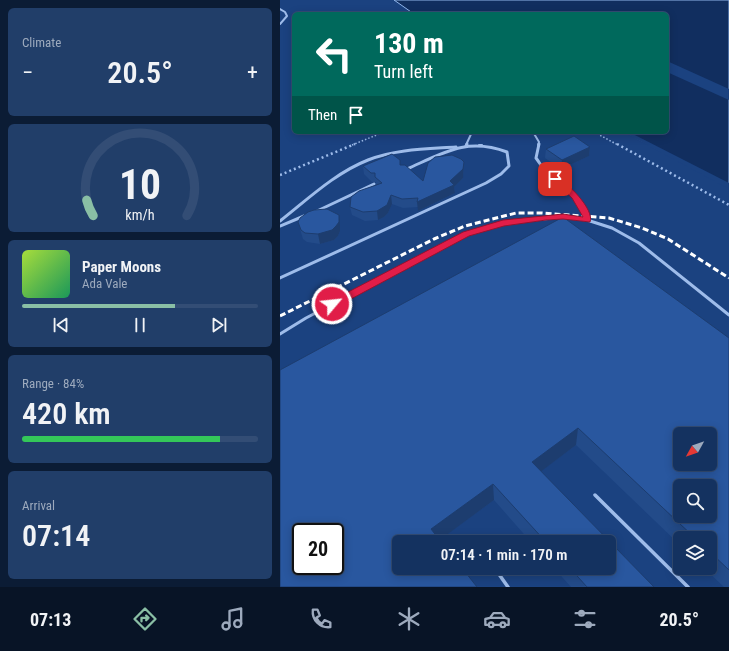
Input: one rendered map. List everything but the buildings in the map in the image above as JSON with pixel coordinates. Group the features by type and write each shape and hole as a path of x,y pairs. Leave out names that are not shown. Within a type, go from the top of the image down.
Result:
{"lane":[{"path":"280,9 285,12 287,16 280,24"},
{"path":"466,146 471,134"},
{"path":"534,134 539,142 536,158 545,171 575,196 586,215 587,220"},
{"path":"280,221 334,178 358,165 380,157 416,150 486,145 507,152 509,166 501,174 486,183 280,278"},
{"path":"403,171 459,147"},
{"path":"280,226 346,198 374,184"},
{"path":"280,334 306,318 466,234 503,223 563,217 587,220 612,228 638,243 729,315"},
{"path":"595,495 688,587"},
{"path":"500,575 508,587"}],"path":[{"path":"280,175 379,134"},
{"path":"598,134 729,205"}],"water":[{"path":"394,0 729,0 729,187 629,134 669,134 669,12 411,12"}],"pier":[{"path":"669,62 729,89 729,100 669,73"},
{"path":"627,134 633,134 729,183 729,189"}],"railway":[{"path":"280,316 434,239 465,226 516,213 542,213 609,218 642,228 668,239 729,278"}],"route":[{"path":"332,304 466,234 503,223 546,218 563,217 587,220 586,215 575,196 555,179"}]}
